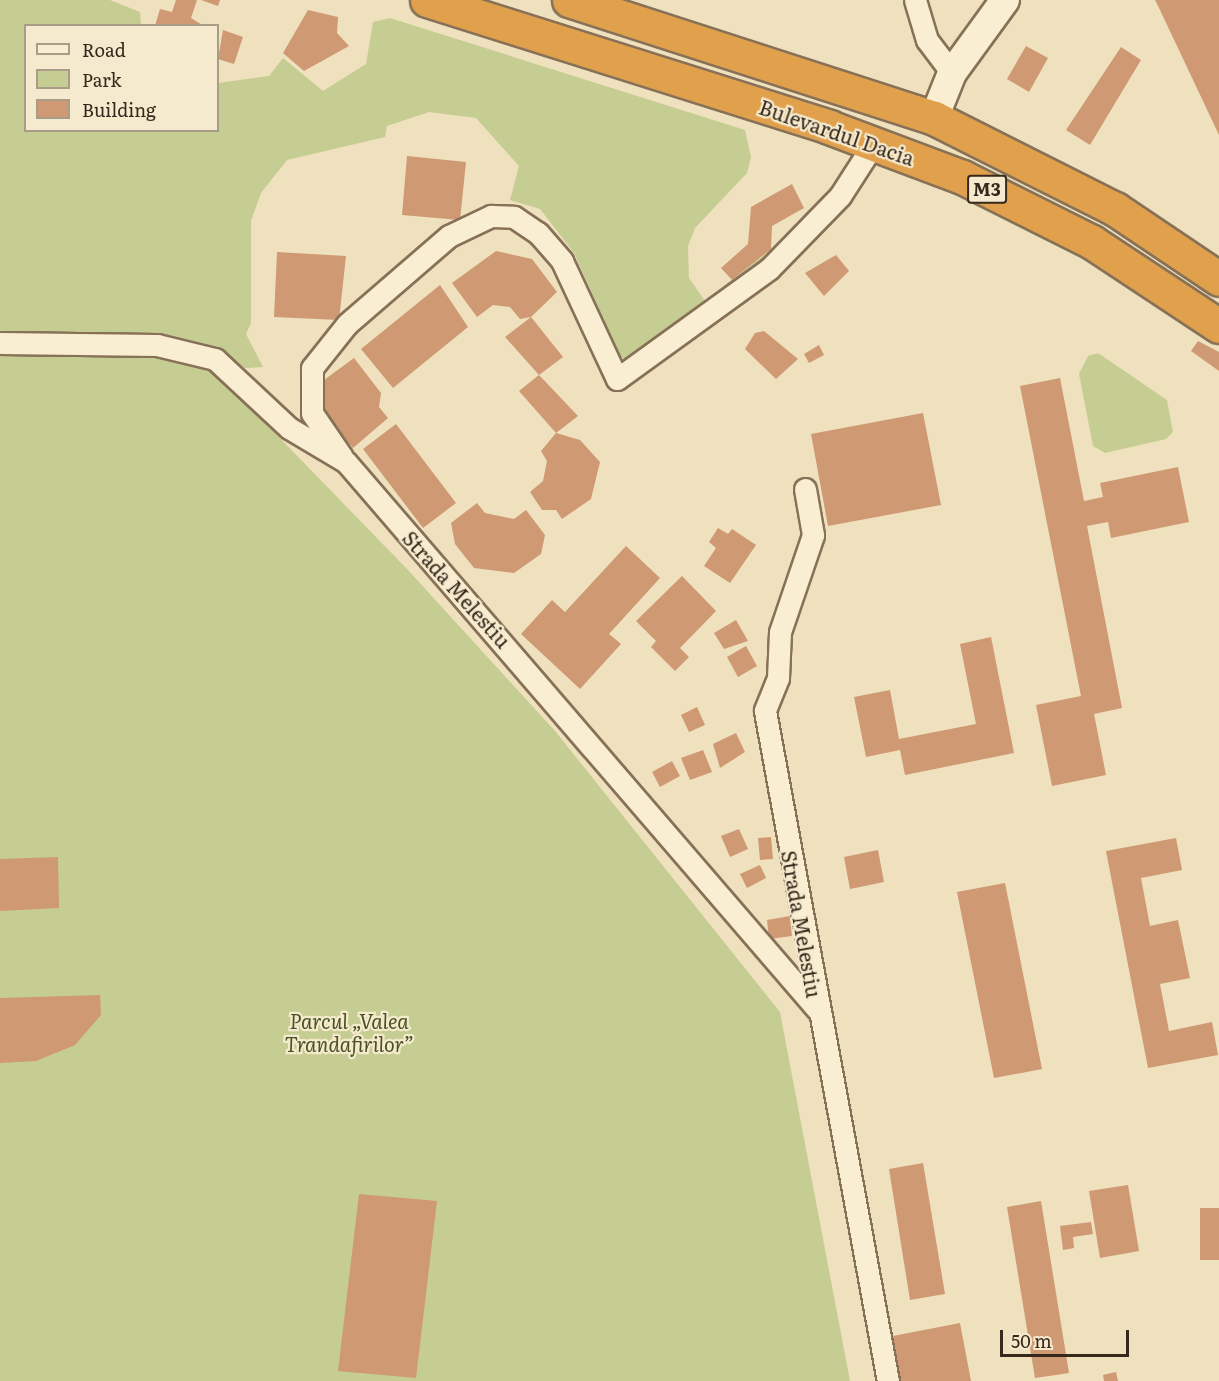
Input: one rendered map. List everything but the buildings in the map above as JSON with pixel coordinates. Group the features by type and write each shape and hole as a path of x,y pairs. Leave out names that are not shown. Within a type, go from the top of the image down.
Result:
{"highway":[{"name":"Bulevardul Dacia","path":"427,0 874,143 1035,211 1140,271 1219,326"},
{"name":"M3","path":"569,0 934,118 1115,209 1219,279"}],"street":[{"path":"915,0 927,40 952,73"},
{"path":"934,118 952,73 1005,0"},
{"path":"346,462 312,413 312,368 347,324 449,236 491,216 514,217 538,233 562,261 617,378 769,269 834,204 861,169 874,143"},
{"name":"Strada Melestiu","path":"0,343 157,345 214,359 289,428 346,462 817,1009"},
{"name":"Strada Melestiu","path":"805,489 813,535 780,632 778,678 765,711 817,1009 888,1381"}],"green space":[{"name":"Parcul „Valea Trandafirilor”","path":"0,0 110,0 140,12 141,24 24,24 24,132 219,132 219,83 269,76 283,58 323,91 366,64 373,22 390,18 745,130 751,157 747,173 695,228 688,246 689,278 705,301 820,211 705,308 630,363 620,356 574,253 540,209 510,200 519,166 476,118 429,112 387,126 385,137 287,160 261,193 251,221 251,323 246,334 263,367 245,368 216,347 204,360 408,570 555,731 780,1012 850,1381 0,1381"},
{"path":"1098,353 1167,400 1173,432 1166,439 1105,453 1093,446 1079,374 1088,356"}]}
